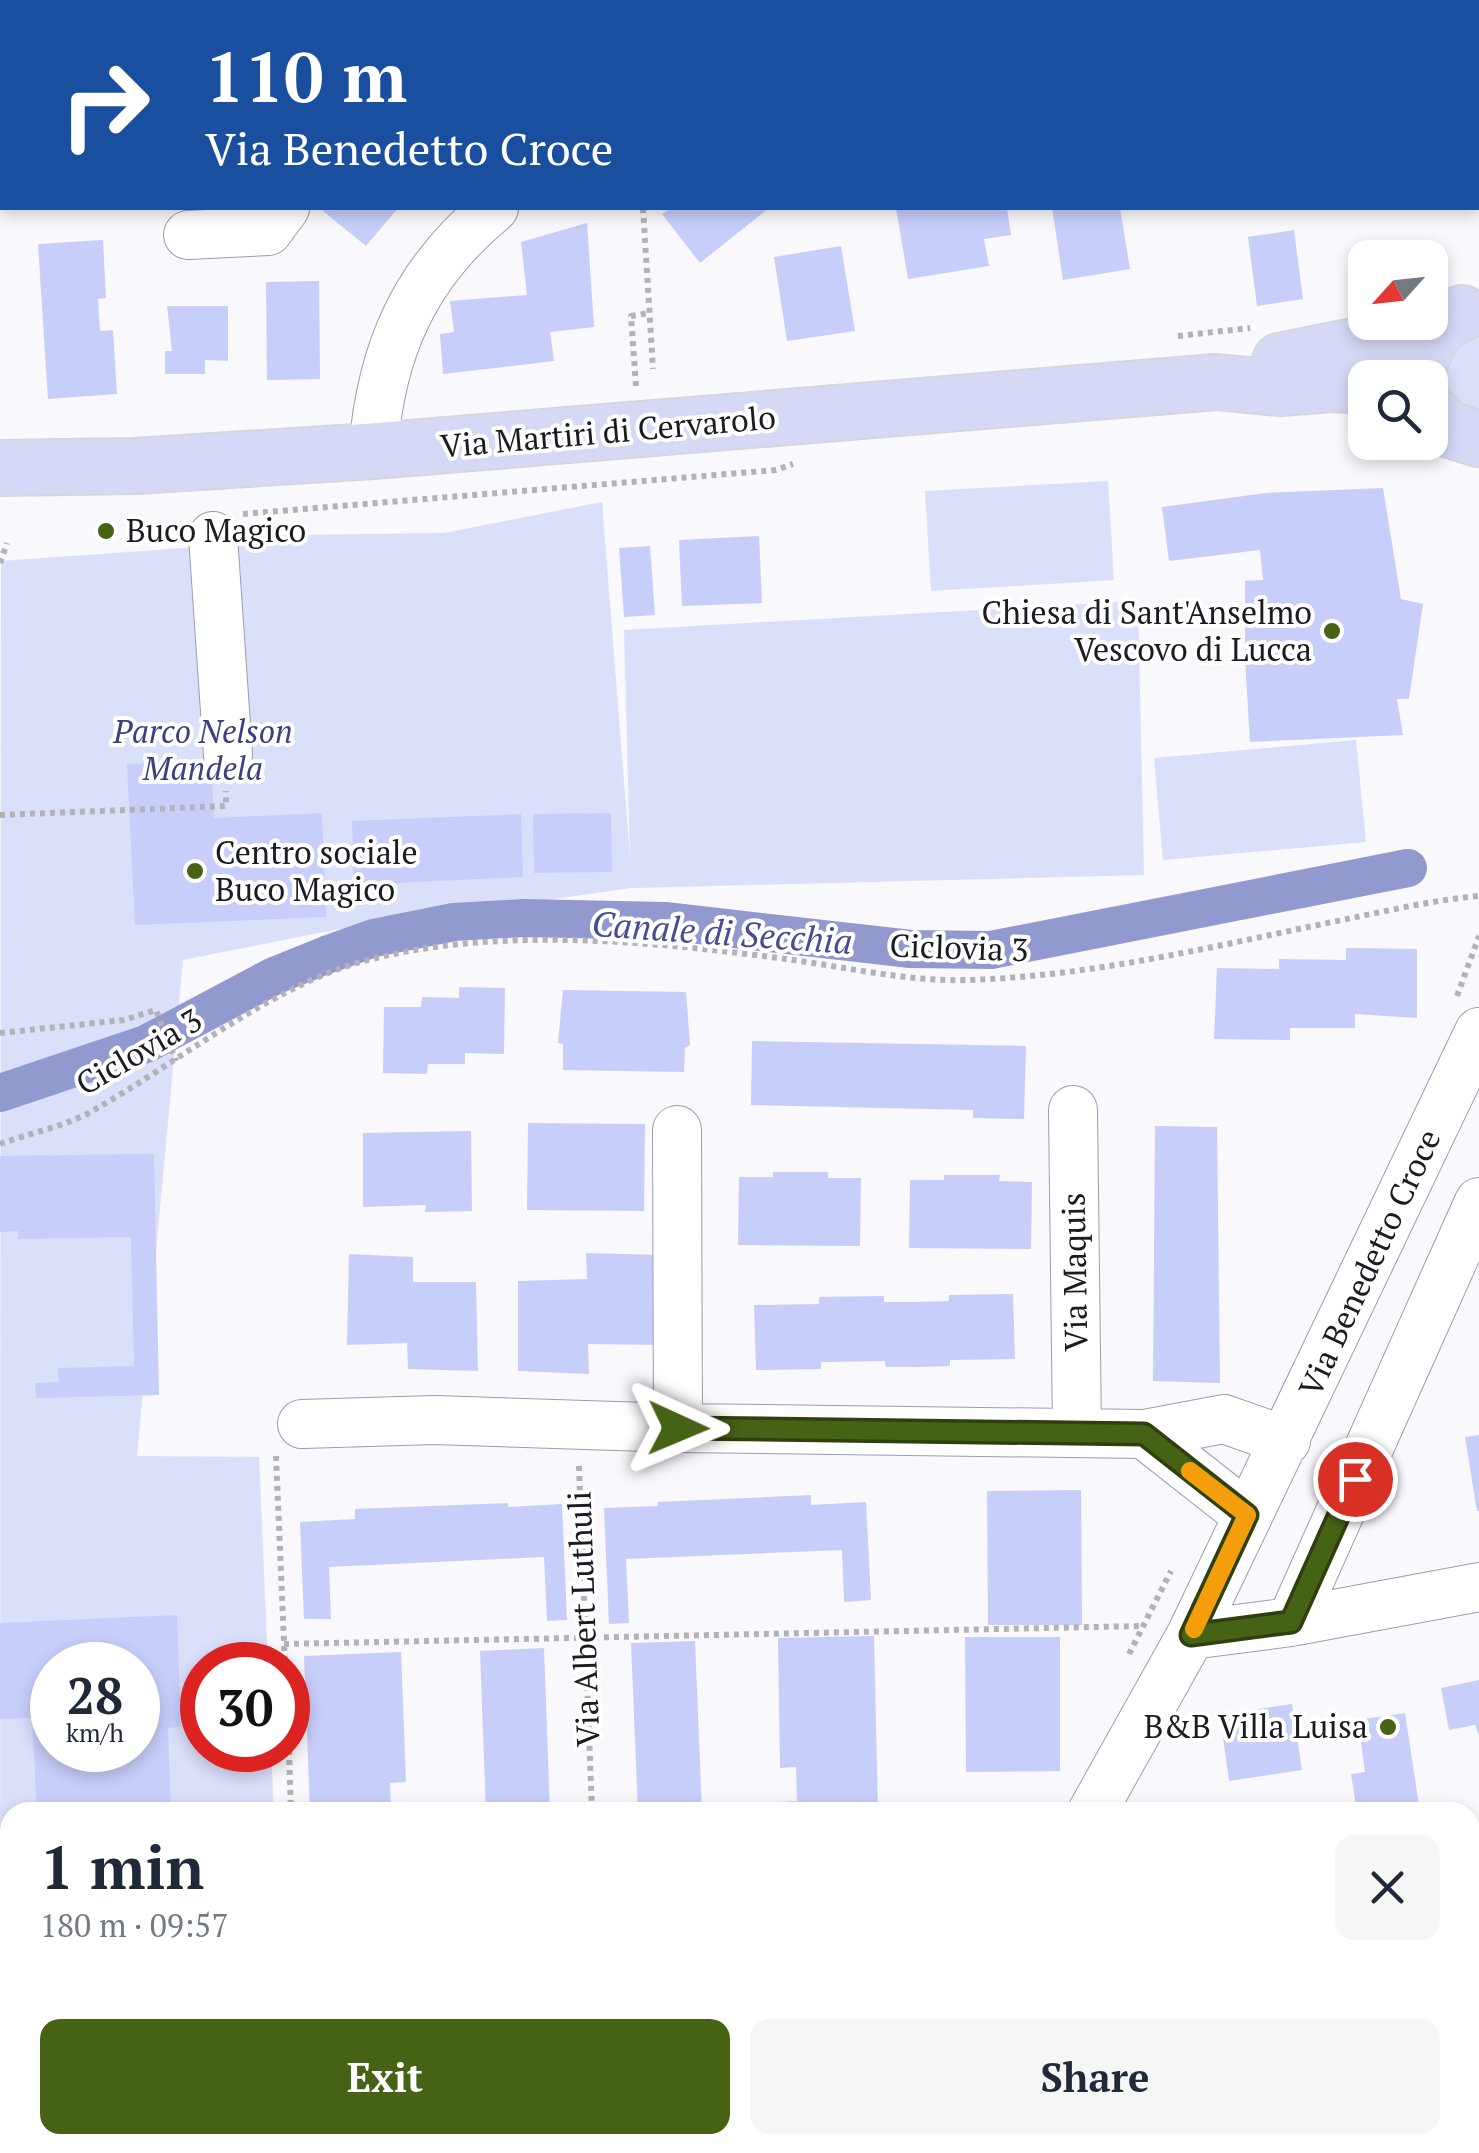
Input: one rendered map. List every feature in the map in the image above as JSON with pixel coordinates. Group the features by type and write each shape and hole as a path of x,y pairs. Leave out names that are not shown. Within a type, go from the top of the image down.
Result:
{"main road":[{"name":"Via Martiri di Cervarolo","path":"1216,382 1275,362 1364,344 1464,313"},
{"name":"Via Martiri di Cervarolo","path":"1422,360 1426,343 1464,313"},
{"name":"Via Martiri di Cervarolo","path":"0,468 136,466 373,450 1216,382 1280,388 1348,385"}],"street":[{"path":"188,235 268,231 284,210"},
{"path":"373,450 382,380 397,336 415,295 472,214"},
{"path":"213,536 228,755"},
{"name":"Via Benedetto Croce","path":"1098,1802 1191,1635 1479,1032"},
{"name":"Via Maquis","path":"1073,1110 1077,1433"},
{"path":"678,1130 678,1428"},
{"path":"1291,1622 1461,1278 1479,1202"},
{"path":"289,1434 434,1420 678,1428 1144,1434 1224,1420 1286,1442"},
{"path":"1144,1434 1247,1515"},
{"path":"1191,1635 1291,1622 1479,1587"}],"path":[{"path":"643,210 652,369"},
{"path":"636,393 631,316 649,313"},
{"path":"213,536 241,514 658,480"},
{"path":"0,563 7,543"},
{"path":"0,815 226,806 228,755"},
{"name":"Ciclovia 3","path":"0,1144 90,1113 300,986 361,962 424,948 493,940 626,943 780,958 923,978 1027,978 1094,969 1479,896"},
{"path":"0,1033 124,1020 156,1010 174,1060"},
{"name":"Via Albert Luthuli","path":"577,1425 592,1802"},
{"path":"284,1642 289,1434"},
{"path":"310,1643 1142,1626"},
{"path":"290,1772 292,1802"}],"green space":[{"path":"1479,329 1479,419 1448,397 1448,360 1442,360 1450,348"},
{"path":"1108,481 1114,580 931,591 925,491"},
{"name":"Parco Nelson Mandela","path":"602,502 630,858 624,630 1138,601 1144,875 631,888 334,930 183,960 137,1456 259,1457 267,1642 180,1642 180,1772 272,1772 274,1802 0,1802 1,561 213,546 213,536 444,533"},
{"path":"1356,740 1366,842 1163,860 1154,758"}],"building":[{"path":"324,210 396,210 366,246"},
{"path":"668,210 766,210 700,263 662,214"},
{"path":"896,210 1007,210 1011,235 984,239 989,266 908,279"},
{"path":"1052,210 1120,210 1130,269 1063,280"},
{"path":"587,223 594,327 550,332 554,361 443,374 440,334 454,332 450,301 527,295 521,242"},
{"path":"1294,230 1303,299 1257,306 1248,237"},
{"path":"103,240 106,298 98,299 100,331 113,330 117,394 48,399 38,244"},
{"path":"841,246 855,331 787,341 774,257"},
{"path":"319,281 320,379 267,380 266,282"},
{"path":"167,306 228,306 228,361 205,360 205,374 165,374 165,351 172,351"},
{"name":"Chiesa di Sant'Anselmo Vescovo di Lucca","path":"1383,488 1401,599 1423,604 1409,699 1397,699 1403,735 1250,742 1245,581 1263,580 1260,550 1169,561 1162,507 1266,493"},
{"path":"759,536 762,603 682,606 679,540"},
{"path":"650,546 655,615 624,617 619,548"},
{"path":"211,761 214,818 322,813 326,917 135,925 127,764"},
{"path":"611,813 612,872 534,873 533,814"},
{"path":"521,814 523,877 354,885 352,821"},
{"path":"1346,948 1417,949 1417,1018 1355,1014 1355,1028 1290,1028 1290,1040 1214,1039 1217,968 1279,969 1279,959 1346,960"},
{"path":"459,987 505,988 504,1054 465,1053 465,1064 428,1064 427,1074 383,1073 384,1007 421,1007 422,997 459,998"},
{"path":"563,990 686,992 690,1045 685,1048 684,1072 563,1070 563,1044 558,1043"},
{"path":"752,1041 1026,1046 1024,1119 973,1118 973,1110 751,1105"},
{"path":"528,1123 645,1124 644,1211 527,1210"},
{"path":"1155,1126 1217,1127 1220,1383 1153,1381"},
{"path":"471,1131 472,1211 425,1212 426,1205 363,1207 363,1133"},
{"path":"154,1154 159,1395 36,1398 35,1383 59,1382 58,1368 134,1366 131,1237 18,1239 18,1231 0,1232 0,1156"},
{"path":"773,1172 828,1172 828,1178 861,1178 860,1246 738,1245 739,1177 773,1177"},
{"path":"944,1175 1000,1175 999,1181 1032,1182 1031,1249 909,1248 910,1180 944,1180"},
{"path":"586,1253 661,1255 659,1345 588,1344 589,1374 518,1371 518,1281 587,1279"},
{"path":"349,1254 413,1257 413,1282 476,1282 478,1371 408,1369 407,1343 347,1345"},
{"path":"1013,1294 1015,1359 950,1360 950,1366 918,1367 886,1367 885,1361 821,1362 821,1369 756,1370 754,1305 819,1304 819,1297 884,1296 884,1302 916,1302 949,1301 949,1295"},
{"path":"1479,1435 1479,1511 1477,1511 1465,1437"},
{"path":"1081,1490 1082,1625 988,1625 987,1491"},
{"path":"811,1495 811,1505 866,1502 871,1600 844,1602 842,1550 626,1559 629,1623 609,1624 604,1508"},
{"path":"508,1503 508,1507 562,1504 567,1620 547,1621 544,1557 329,1567 331,1619 304,1619 300,1522 355,1519 355,1509"},
{"path":"177,1615 180,1727 168,1728 171,1802 36,1802 35,1772 160,1772 160,1642 30,1642 30,1718 0,1719 0,1623"},
{"path":"874,1636 878,1802 781,1802 797,1801 796,1767 780,1768 778,1638"},
{"path":"965,1637 1060,1637 1060,1771 966,1772"},
{"path":"695,1641 702,1802 638,1802 631,1643"},
{"path":"544,1648 550,1802 486,1802 480,1651"},
{"path":"401,1652 406,1782 390,1783 391,1802 310,1802 310,1656"},
{"path":"1479,1680 1479,1735 1475,1725 1449,1730 1441,1688"},
{"path":"1292,1704 1302,1770 1229,1781 1220,1715"},
{"path":"1405,1713 1418,1802 1355,1802 1351,1774 1365,1772 1358,1720"}],"waterway":[{"name":"Canale di Secchia","path":"0,1093 146,1044 274,976 326,955 374,938 454,922 524,918 665,921 911,949 991,950 1408,868"}],"slow traffic":[{"path":"1190,1471 1247,1515 1194,1629"}],"place":[{"name":"Buco Magico","path":"106,531"},
{"name":"Chiesa di Sant'Anselmo Vescovo di Lucca","path":"1332,631"},
{"name":"Centro sociale Buco Magico","path":"195,871"},
{"name":"B&B Villa Luisa","path":"1388,1727"}],"route":[{"path":"678,1428 1144,1434 1247,1515 1191,1635 1291,1622 1355,1479"}]}
